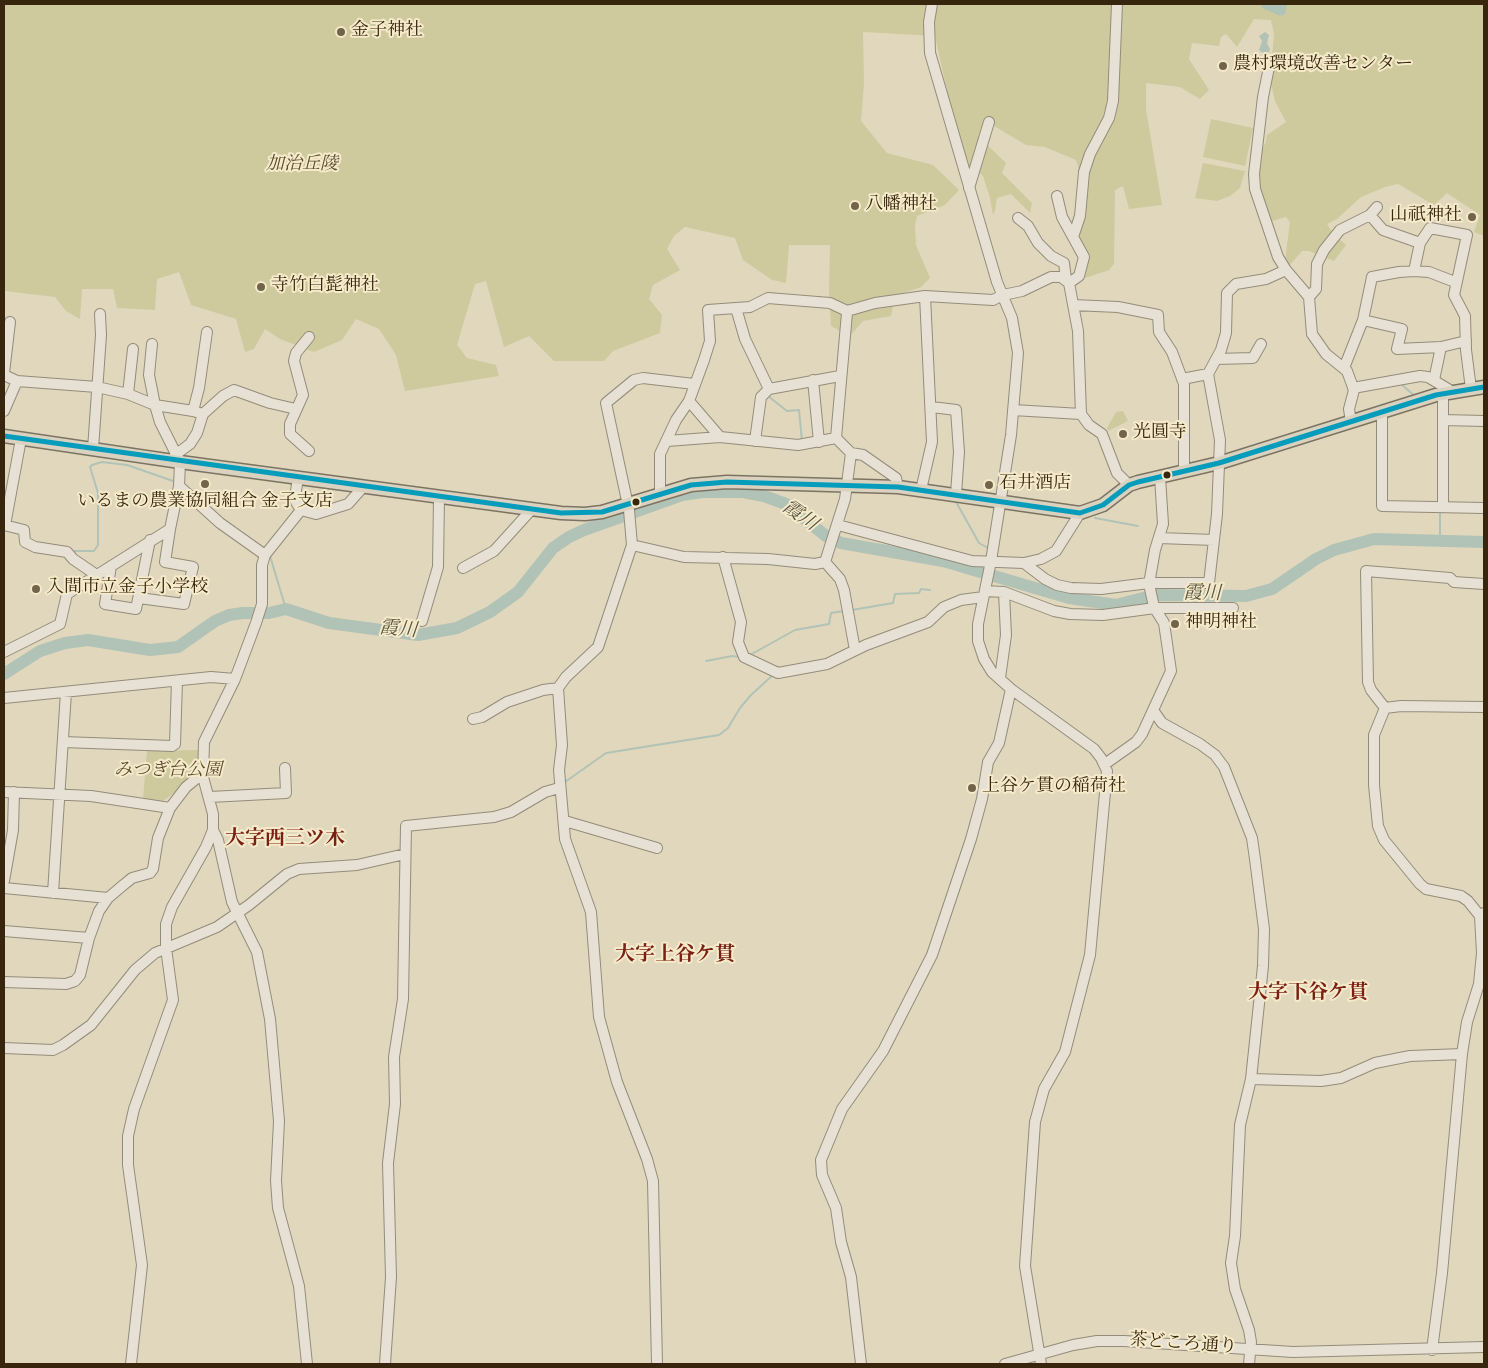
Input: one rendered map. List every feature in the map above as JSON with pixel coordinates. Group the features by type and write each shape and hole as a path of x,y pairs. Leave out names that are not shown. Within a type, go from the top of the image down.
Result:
{"main road":[{"path":"4,436 178,459 439,498 585,514 628,507 660,493 691,485 727,482 848,484 898,487 1080,513 1103,505 1129,485 1219,463 1448,392 1484,387"}],"street":[{"path":"932,4 929,22 930,53 997,282 1012,318 1018,353 1013,410 1001,501 991,563 978,624 978,641 988,666 1011,689 1094,749 1105,764 1107,782 1090,955 1065,1052 1044,1089 1035,1122 1025,1266 1040,1360"},
{"path":"1073,237 1080,216 1084,172 1090,154 1109,118 1113,101 1117,4"},
{"path":"1270,62 1263,97 1255,184 1278,257 1286,270 1309,297 1312,334 1326,354 1347,371 1353,388 1349,409 1351,422"},
{"path":"969,188 989,122"},
{"path":"1057,196 1062,217 1080,248 1084,264 1079,276 1068,281"},
{"path":"1309,297 1316,289 1318,264 1324,250 1340,230 1370,215 1377,207"},
{"path":"1370,215 1383,230 1420,243"},
{"path":"1018,218 1028,226 1038,243 1051,256 1064,263 1080,349 1081,414 1089,426 1102,434 1117,473 1129,485"},
{"path":"1414,271 1420,243 1426,230 1433,227 1467,235 1455,282 1454,295 1465,316 1471,389"},
{"path":"1024,563 1056,585 1071,588 1209,583 1214,540 1220,440 1208,374 1216,359 1227,327 1227,293 1236,284 1266,279 1286,270"},
{"path":"1344,368 1363,320 1372,277 1414,271 1429,272 1455,282"},
{"path":"660,493 660,454 676,420 689,401 710,340 708,310 750,307 768,298 830,303 845,310 925,296 993,300 1003,295 1022,291 1051,277 1061,277 1068,281"},
{"path":"921,490 932,442 932,408 925,296"},
{"path":"1073,305 1118,307 1158,315 1159,332 1172,352 1182,379 1185,398 1184,472"},
{"path":"736,308 745,339 769,389"},
{"path":"845,310 847,313 836,438 851,453 863,455 896,478 898,487"},
{"path":"93,449 101,335 100,314"},
{"path":"1363,320 1402,329 1397,349 1441,347 1466,341"},
{"path":"11,322 4,374 17,381 97,387 128,394 155,405 198,413 234,390 270,403 296,409"},
{"path":"178,459 197,433 199,388 207,332"},
{"path":"309,337 296,353 294,361 303,395 290,424 290,434 309,451"},
{"path":"139,598 184,604 193,567 165,562 179,486 178,459 155,405 149,375 152,344"},
{"path":"1216,359 1253,358 1261,344"},
{"path":"1434,380 1441,347"},
{"path":"128,394 133,349"},
{"path":"1182,379 1208,374"},
{"path":"755,441 761,398 769,389 840,376"},
{"path":"1353,388 1420,376 1434,380 1448,392 1443,420 1443,507"},
{"path":"657,1364 652,1175 617,1082 599,1017 591,912 567,846 560,788 559,770 562,745 558,688 566,677 598,646 632,545 632,530 628,507 606,402 634,380 643,378 694,384"},
{"path":"813,380 819,442"},
{"path":"4,411 17,381"},
{"path":"689,401 720,437"},
{"path":"932,408 956,410 959,452 956,494"},
{"path":"1013,410 1081,414"},
{"path":"1382,412 1382,506 1484,508"},
{"path":"1443,420 1484,421"},
{"path":"667,440 720,437 798,445 836,438"},
{"path":"21,439 4,525 24,530 25,542 35,547 67,552 73,560 95,574"},
{"path":"632,545 684,557 723,557 815,564 826,555 838,525 848,484 851,453"},
{"path":"1105,764 1136,742 1171,671 1166,629 1155,607 1149,584 1154,550 1160,538 1163,524 1160,477"},
{"path":"298,478 295,496 301,510"},
{"path":"179,486 220,523 266,553"},
{"path":"301,510 324,514 348,504 364,486"},
{"path":"422,621 438,567 439,498"},
{"path":"462,568 494,551 532,509"},
{"path":"301,510 266,553 262,565 262,604 235,679 204,742 203,777 210,797 213,830 218,840 232,902 257,952 270,1019 279,1121 276,1181 278,1208 299,1286 307,1364"},
{"path":"838,525 972,561 1024,563 1040,559 1056,551 1078,520 1080,513"},
{"path":"4,652 60,624 67,594 95,574 170,529"},
{"path":"1160,538 1214,540"},
{"path":"111,566 105,604 136,609 150,540"},
{"path":"826,555 844,590 854,650"},
{"path":"723,557 740,616 738,642 744,658 778,673 826,664 854,650 928,622 944,608 985,591 1004,592 1054,611 1070,614 1103,615 1155,607 1233,608"},
{"path":"1385,708 1371,690 1368,682 1366,571 1450,578 1454,582 1484,584"},
{"path":"1000,678 1006,635 1004,592"},
{"path":"4,698 211,677 235,679"},
{"path":"63,742 172,746 175,744 177,681"},
{"path":"473,719 482,717 507,702 543,690 558,688"},
{"path":"861,1364 851,1277 841,1242 836,1208 822,1175 821,1160 842,1109 883,1051 932,955 971,839 982,799 988,762 999,743 1011,689"},
{"path":"53,892 66,692"},
{"path":"1385,708 1400,706 1484,707"},
{"path":"1385,708 1374,735 1375,793 1378,826 1384,840 1426,889 1461,896 1482,914 1482,953 1479,984 1467,1022 1462,1054 1442,1273 1432,1350"},
{"path":"1153,710 1162,723 1200,744 1215,755 1224,767 1252,838 1264,929 1251,1079 1240,1125 1235,1236 1231,1262 1232,1274 1249,1330 1251,1349 1249,1364"},
{"path":"210,797 286,794 285,768"},
{"path":"4,982 66,984 74,981 80,975 89,938 99,911 108,898 132,878 150,873 153,869 158,838 170,808 186,787 197,778 203,777"},
{"path":"386,1364 391,1277 388,1163 395,1104 394,1057 403,999 406,826 494,817 511,812 545,792 560,788"},
{"path":"4,881 13,830 9,792 60,794 170,808"},
{"path":"565,821 657,848"},
{"path":"130,1364 142,1265 128,1165 128,1136 134,1109 173,1000 166,948 166,924 172,906 206,847 213,830"},
{"path":"4,1048 53,1050 63,1045 92,1025 144,961 166,948 217,927 237,914 287,874 299,869 339,867 406,854"},
{"path":"4,888 108,898"},
{"path":"4,931 89,938"},
{"path":"1251,1079 1321,1081 1341,1078 1375,1063 1410,1056 1462,1054"},
{"name":"茶どころ通り","path":"1005,1364 1040,1360 1073,1345 1106,1341 1293,1352 1432,1350 1484,1347"}],"green space":[{"name":"加治丘陵","path":"4,4 1484,4 1484,236 1474,232 1480,215 1447,193 1434,205 1398,184 1361,197 1337,219 1327,224 1333,233 1346,245 1334,261 1309,251 1302,251 1289,266 1285,260 1290,222 1286,217 1272,221 1257,184 1261,151 1266,142 1267,135 1286,122 1275,101 1270,79 1274,34 1271,20 1254,19 1237,47 1226,34 1221,37 1219,46 1192,43 1189,59 1209,90 1200,99 1180,87 1146,83 1146,109 1162,205 1129,209 1123,186 1115,190 1114,264 1109,270 1085,278 1087,256 1079,241 1087,196 1076,160 1045,147 1026,145 984,120 978,136 1006,163 1002,173 1032,203 1030,213 1011,194 997,198 993,215 983,176 966,162 954,123 935,36 863,32 864,83 861,121 887,153 933,165 959,190 945,205 917,216 915,225 916,245 930,278 921,287 895,296 891,316 863,321 850,336 831,326 829,290 830,245 789,245 786,283 772,280 743,260 735,238 685,227 674,236 667,249 680,270 653,285 649,299 662,315 660,333 613,351 604,361 554,361 529,336 504,347 486,281 475,284 457,345 467,358 496,365 499,376 405,391 396,355 379,329 356,319 342,340 314,352 280,339 265,329 254,349 245,352 236,319 191,305 179,272 157,279 155,310 117,308 113,289 82,289 80,319 66,311 55,297 5,291"},
{"path":"1211,119 1253,128 1245,166 1203,157"},
{"path":"1203,163 1245,171 1240,188 1230,196 1217,201 1195,198"},
{"path":"1123,411 1128,421 1108,431 1107,428 1116,412"},
{"name":"みつぎ台公園","path":"199,750 201,761 194,778 163,801 143,799 147,751"}],"shaded area":[{"path":"1261,4 1287,5 1285,14 1280,16 1262,8"},
{"path":"1265,32 1269,35 1267,43 1270,49 1269,52 1264,54 1259,50 1262,41 1259,36"}],"waterway":[{"path":"1401,384 1416,397"},
{"path":"768,396 787,411 799,410 802,441"},
{"path":"73,551 94,551 98,545 98,493 90,467 92,465 102,462 127,465 176,482"},
{"name":"霞川","path":"4,674 40,651 65,643 88,640 150,650 178,647 215,621 229,615 243,613 269,613 286,609 329,623 418,635 457,628 490,612 518,592 553,548 569,537 682,495 703,492 743,492 764,496 786,504 826,536 841,543 943,561 1069,598 1116,605 1155,595 1246,596 1272,589 1316,559 1334,550 1374,539 1484,542"},
{"path":"955,500 979,543 988,548"},
{"path":"1440,511 1440,540"},
{"path":"1095,518 1138,526"},
{"path":"270,556 286,609"},
{"path":"852,610 893,603 895,594 919,593 921,589 930,590"},
{"path":"750,655 795,630 829,624 831,613 844,611"},
{"path":"706,661 732,656 741,657"},
{"path":"565,782 606,753 719,735 728,728 740,708 751,695 774,674"},
{"path":"302,864 312,863"},
{"path":"270,882 293,866"}],"transit line":[{"path":"4,436 561,513 602,512 691,485 727,482 898,487 1080,513 1103,505 1129,485 1138,482 1219,463 1436,395 1484,387"}],"place":[{"name":"金子神社","path":"341,32"},
{"name":"農村環境改善センター","path":"1223,66"},
{"name":"八幡神社","path":"855,206"},
{"name":"山祇神社","path":"1472,217"},
{"name":"寺竹白髭神社","path":"261,287"},
{"name":"光圓寺","path":"1123,434"},
{"name":"いるまの農業協同組合 金子支店","path":"205,484"},
{"name":"石井酒店","path":"989,485"},
{"name":"入間市立金子小学校","path":"36,589"},
{"name":"神明神社","path":"1175,624"},
{"name":"上谷ケ貫の稲荷社","path":"972,788"}],"district":[{"name":"大字西三ツ木","path":"285,840"},
{"name":"大字上谷ケ貫","path":"675,956"},
{"name":"大字下谷ケ貫","path":"1308,994"}]}
